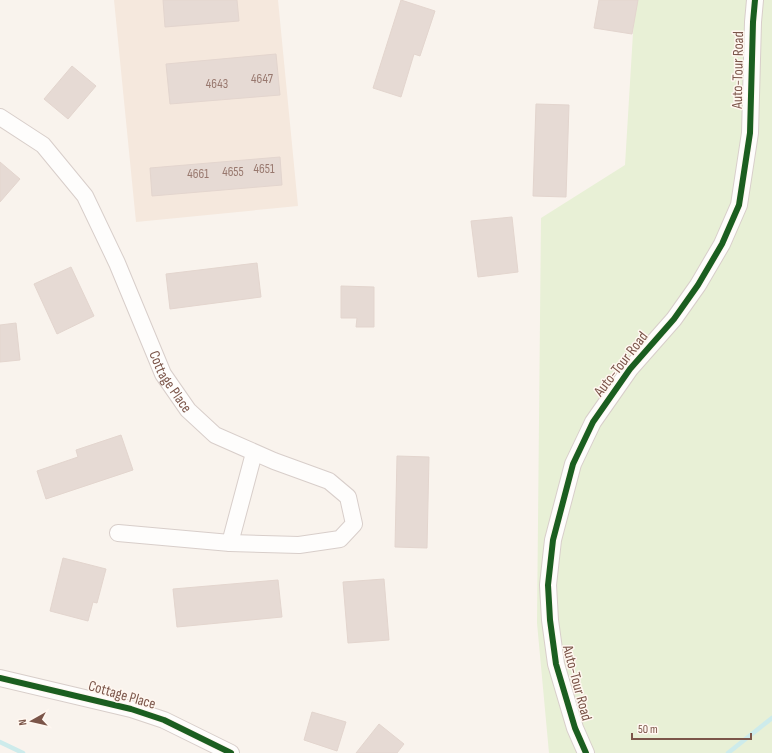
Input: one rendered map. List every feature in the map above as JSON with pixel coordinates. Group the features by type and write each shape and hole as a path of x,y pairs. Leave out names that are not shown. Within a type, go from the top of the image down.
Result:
{"street":[{"name":"Auto-Tour Road","path":"586,753 575,728 555,656 550,620 548,585 553,540 573,464 593,422 630,369 674,319 698,285 722,244 739,205 750,134 755,0"},
{"name":"Cottage Place","path":"0,117 43,145 85,196 117,263 163,374 188,410 215,435 274,462 329,481 348,497 354,524 340,539 299,545 230,543 118,533"},
{"path":"230,543 254,453"},
{"name":"Cottage Place","path":"0,678 131,708 164,720 231,753"}],"shaded area":[{"path":"114,0 278,0 298,206 136,222"}],"green space":[{"path":"635,0 772,0 772,753 549,753 537,623 541,218 625,165"}],"building":[{"path":"163,0 237,0 239,21 165,27"},
{"path":"401,0 435,11 420,56 414,54 401,97 373,88"},
{"path":"599,0 638,0 632,34 594,28"},
{"path":"276,54 280,95 170,104 166,64"},
{"path":"72,66 96,86 68,119 44,99"},
{"path":"536,104 569,105 566,197 533,196"},
{"path":"280,157 282,185 152,196 150,168"},
{"path":"0,162 20,179 0,202"},
{"path":"512,217 518,272 478,277 471,221"},
{"path":"257,263 261,297 170,309 166,274"},
{"path":"71,267 94,316 57,334 34,284"},
{"path":"341,286 374,287 374,327 356,327 357,318 341,318"},
{"path":"16,323 20,360 0,362 0,325"},
{"path":"121,435 133,470 46,499 37,471 78,457 76,450"},
{"path":"397,456 429,457 427,548 395,547"},
{"path":"63,558 106,569 97,603 93,602 88,621 50,611"},
{"path":"384,579 389,640 348,643 343,582"},
{"path":"278,580 282,617 177,627 173,589"},
{"path":"312,712 346,722 337,751 304,740"},
{"path":"379,724 404,744 397,753 356,753"}],"waterway":[{"path":"728,753 772,718"},
{"path":"0,742 23,753"}],"cycle path":[{"path":"586,753 575,728 556,664 550,620 548,585 553,540 573,464 593,422 630,369 674,319 698,285 722,244 739,205 750,133 755,0"},
{"path":"0,678 131,709 164,720 231,753"}]}
